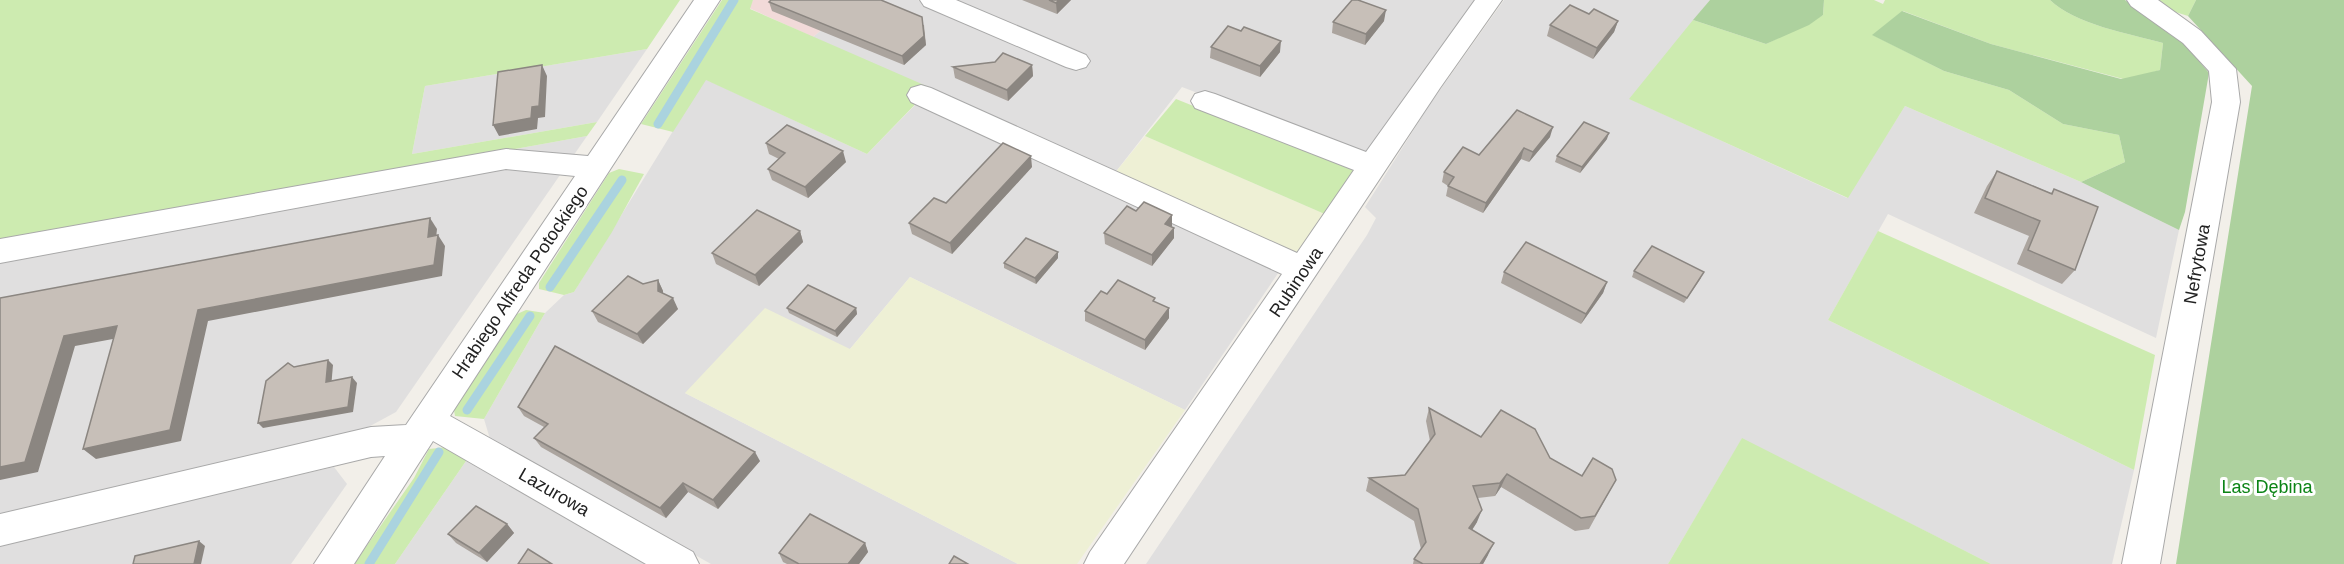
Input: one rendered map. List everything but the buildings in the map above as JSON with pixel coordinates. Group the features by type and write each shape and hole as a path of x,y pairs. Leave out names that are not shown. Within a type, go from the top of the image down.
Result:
{"street":[{"name":"Hrabiego Alfreda Potockiego","path":"333,564 707,0"},
{"path":"933,0 1076,62"},
{"name":"Rubinowa","path":"1103,564 1373,166 1489,0"},
{"name":"Nefrytowa","path":"2140,0 2193,37 2222,69 2226,102 2141,564"},
{"path":"921,95 1304,270"},
{"path":"1205,101 1373,166"},
{"path":"0,251 506,159 597,167"},
{"path":"0,530 422,430"},
{"name":"Lazurowa","path":"422,430 680,564"}],"shaded area":[{"path":"753,0 857,0 813,37 749,8"},
{"path":"857,0 918,0 1079,71 1090,60 948,0 1476,0 1366,152 1349,151 1182,87 1114,174 813,37"},
{"path":"1504,0 1710,0 1630,99 1847,198 1905,106 2081,182 2179,230 2156,338 1888,214 1828,320 2134,470 2112,564 1991,564 1742,439 1668,564 1146,564 1367,235 1376,218 1365,207 1430,104"},
{"path":"647,49 597,122 412,154 425,86"},
{"path":"705,79 867,154 917,103 1283,266 1185,410 910,277 850,349 685,393 1018,564 711,564 490,439 484,419 545,313 564,295 574,292"},
{"path":"587,136 396,412 348,438 0,516 0,241"},
{"path":"466,461 647,564 395,564"},
{"path":"334,467 347,484 291,564 0,564 0,543"}],"green space":[{"path":"0,0 680,0 647,49 425,86 412,154 597,122 587,136 0,241"},
{"path":"722,0 753,0 750,9 931,88 867,154 706,80 673,132 641,124"},
{"path":"1710,0 1824,0 1823,15 1809,25 1766,44 1693,20"},
{"path":"1824,0 1874,0 1883,4 1885,0 2050,0 2073,16 2088,22 2163,43 2160,70 2127,80 1991,44 1903,11 1873,35 1944,71 2009,90 2063,124 2119,135 2125,162 2081,182 1905,106 1848,198 1629,99 1693,20 1766,44 1823,15"},
{"path":"2050,0 2125,0 2183,42 2209,73 2185,212 2179,230 2081,182 2125,162 2119,135 2063,124 2009,90 1944,71 1872,35 1902,11 1991,44 2121,79 2160,70 2163,43 2088,22 2073,16"},
{"path":"2154,0 2196,0 2188,16 2166,9"},
{"name":"Las Dębina","path":"2196,0 2344,0 2344,564 2176,564 2252,86 2188,16"},
{"path":"1176,99 1355,171 1327,215 1145,136"},
{"path":"1145,136 1327,215 1299,258 1114,174"},
{"path":"619,169 644,174 612,232 574,292 564,295 539,289 539,283 609,173"},
{"path":"1878,231 2155,355 2134,470 1828,320"},
{"path":"910,277 1185,410 1077,564 1018,564 685,393 765,308 850,349"},
{"path":"526,310 545,313 484,419 455,416 454,410 517,314"},
{"path":"1742,438 1991,564 1668,564"},
{"path":"456,446 466,461 395,564 354,564 414,478 429,449"}],"waterway":[{"path":"658,124 734,0"},
{"path":"550,287 622,180"},
{"path":"467,410 530,316"},
{"path":"369,564 439,452"}]}
